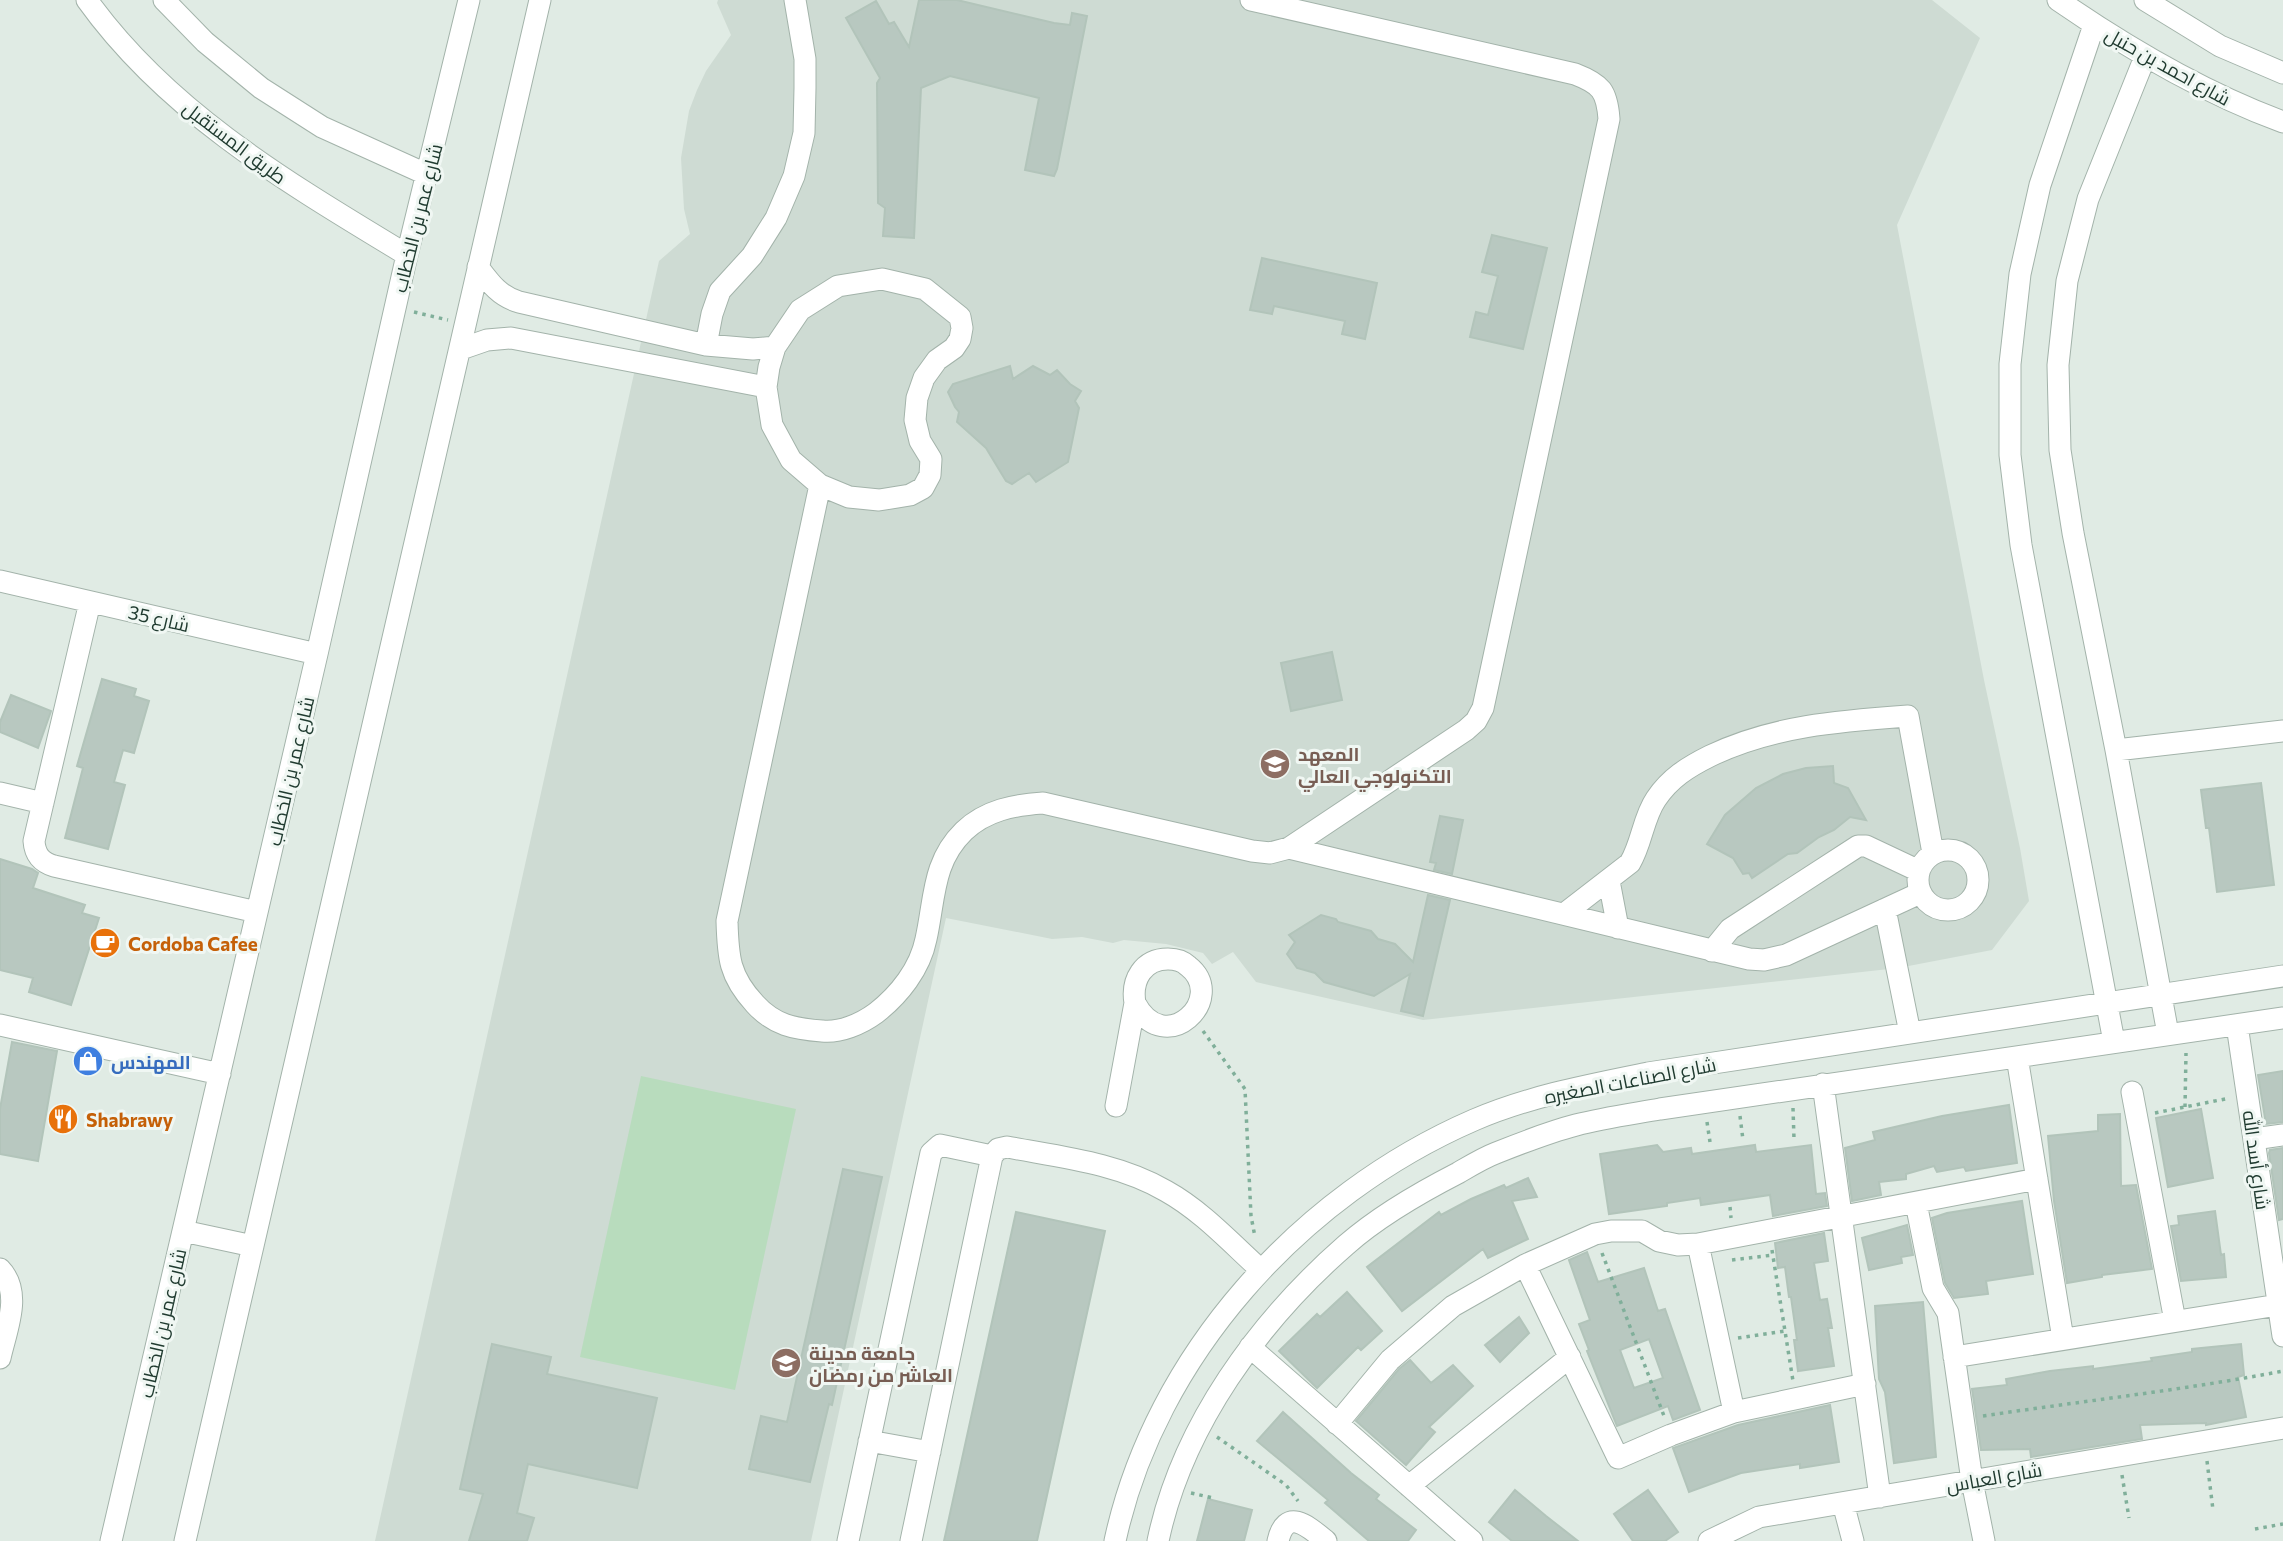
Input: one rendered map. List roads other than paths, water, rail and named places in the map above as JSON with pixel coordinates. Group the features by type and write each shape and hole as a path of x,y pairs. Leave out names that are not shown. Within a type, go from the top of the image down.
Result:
{"street":[{"name":"طريق المستقبل","path":"87,0 135,57 184,104 237,147 293,186 407,255"},
{"path":"164,0 205,42 261,88 321,127 428,175"},
{"name":"شارع عمر بن الخطاب","path":"111,1541 407,255 470,0"},
{"path":"185,1541 540,0"},
{"path":"706,345 720,291 752,256 776,218 794,176 804,133 805,99 804,59 795,0"},
{"path":"820,485 727,921 728,956 740,988 764,1014 795,1029 830,1032 863,1022 891,1001 912,974 926,942 935,879 947,853 965,831 988,814 1014,804 1043,803 1270,853 1289,848 1476,721 1483,709 1609,119 1607,98 1595,81 1575,74 1251,0"},
{"name":"شارع احمد بن حنبل","path":"2058,0 2145,57 2196,85 2283,122"},
{"path":"2145,0 2220,46 2283,73"},
{"path":"2094,25 2040,185 2020,274 2010,364 2010,455 2021,545 2114,1042"},
{"path":"2145,57 2088,199 2067,281 2058,365 2060,450 2073,533 2162,995 2177,1033"},
{"path":"478,267 495,289 506,298 706,345 753,349 775,347"},
{"path":"882,279 925,289 960,317 960,339 954,348 937,360 924,378 917,398 915,420 920,440 930,459 930,475 923,488 909,495 879,500 849,497 820,485 791,460 772,425 766,387 775,347 800,310 838,286 882,279"},
{"path":"461,349 487,340 511,338 766,387"},
{"name":"شارع 35","path":"0,581 317,654"},
{"path":"90,602 34,841 39,858 46,864 257,912"},
{"path":"1564,914 1622,871 1634,857 1649,810 1675,776 1687,767 1733,745 1801,727 1848,720 1908,716 1933,853"},
{"path":"2116,750 2283,732"},
{"path":"0,793 43,803"},
{"path":"1712,951 1730,929 1858,846 1866,846 1919,871"},
{"path":"1289,848 1749,959 1786,955 1920,893"},
{"path":"1951,850 1967,857 1977,872 1976,890 1966,905 1949,911 1931,906 1920,893 1919,871 1933,853 1951,850"},
{"path":"1609,881 1618,928"},
{"path":"1885,909 1910,1033"},
{"path":"1116,1106 1135,1003 1133,992 1137,976 1146,966 1157,960 1172,958 1183,962 1198,978 1200,1002 1192,1016 1182,1023 1159,1026 1140,1013 1135,1003"},
{"name":"شارع الصناعات الصغيره","path":"1115,1541 1123,1504 1147,1442 1177,1383 1213,1328 1261,1270 1320,1214 1394,1161 1474,1120 1560,1090 1648,1073 2283,976"},
{"name":"شارع الصناعات الصغيره","path":"1157,1541 1163,1514 1201,1425 1250,1347 1291,1298 1348,1244 1418,1194 1494,1154 1575,1125 1660,1109 2283,1018"},
{"name":"شارع أسد الله","path":"2237,1025 2254,1139 2278,1268 2278,1304 2283,1336"},
{"path":"0,1026 219,1074"},
{"path":"2017,1057 2063,1339"},
{"path":"1823,1084 1880,1497"},
{"path":"2132,1092 2175,1321"},
{"path":"2254,1139 2283,1135"},
{"path":"848,1541 931,1153 940,1145 992,1156"},
{"path":"911,1541 992,1156 998,1149 1007,1147 1127,1172 1167,1191 1203,1217 1261,1270"},
{"path":"1337,1424 1390,1360 1453,1306 1525,1265 1595,1234 1642,1231 1659,1241 1700,1254 1768,1231 2037,1179"},
{"path":"1916,1203 1933,1288 1948,1313 1972,1481 1984,1541"},
{"path":"183,1231 253,1246"},
{"path":"1700,1254 1734,1412"},
{"path":"1525,1265 1618,1458 1734,1412 1865,1384"},
{"path":"0,1269 11,1287 13,1300 0,1358"},
{"path":"1954,1357 2278,1304"},
{"path":"1250,1347 1472,1541"},
{"path":"1409,1486 1570,1357"},
{"name":"شارع العباس","path":"1709,1541 1759,1517 2283,1428"},
{"path":"869,1441 930,1452"},
{"path":"1843,1503 1853,1541"},
{"path":"1278,1541 1286,1524 1295,1521 1304,1523 1326,1541"}],"place":[{"name":"المعهد التكنولوجي العالي","path":"1275,764"},
{"name":"Cordoba Cafee","path":"105,943"},
{"name":"المهندس","path":"88,1061"},
{"name":"Shabrawy","path":"63,1119"},
{"name":"جامعة مدينة العاشر من رمضان","path":"786,1363"}]}
